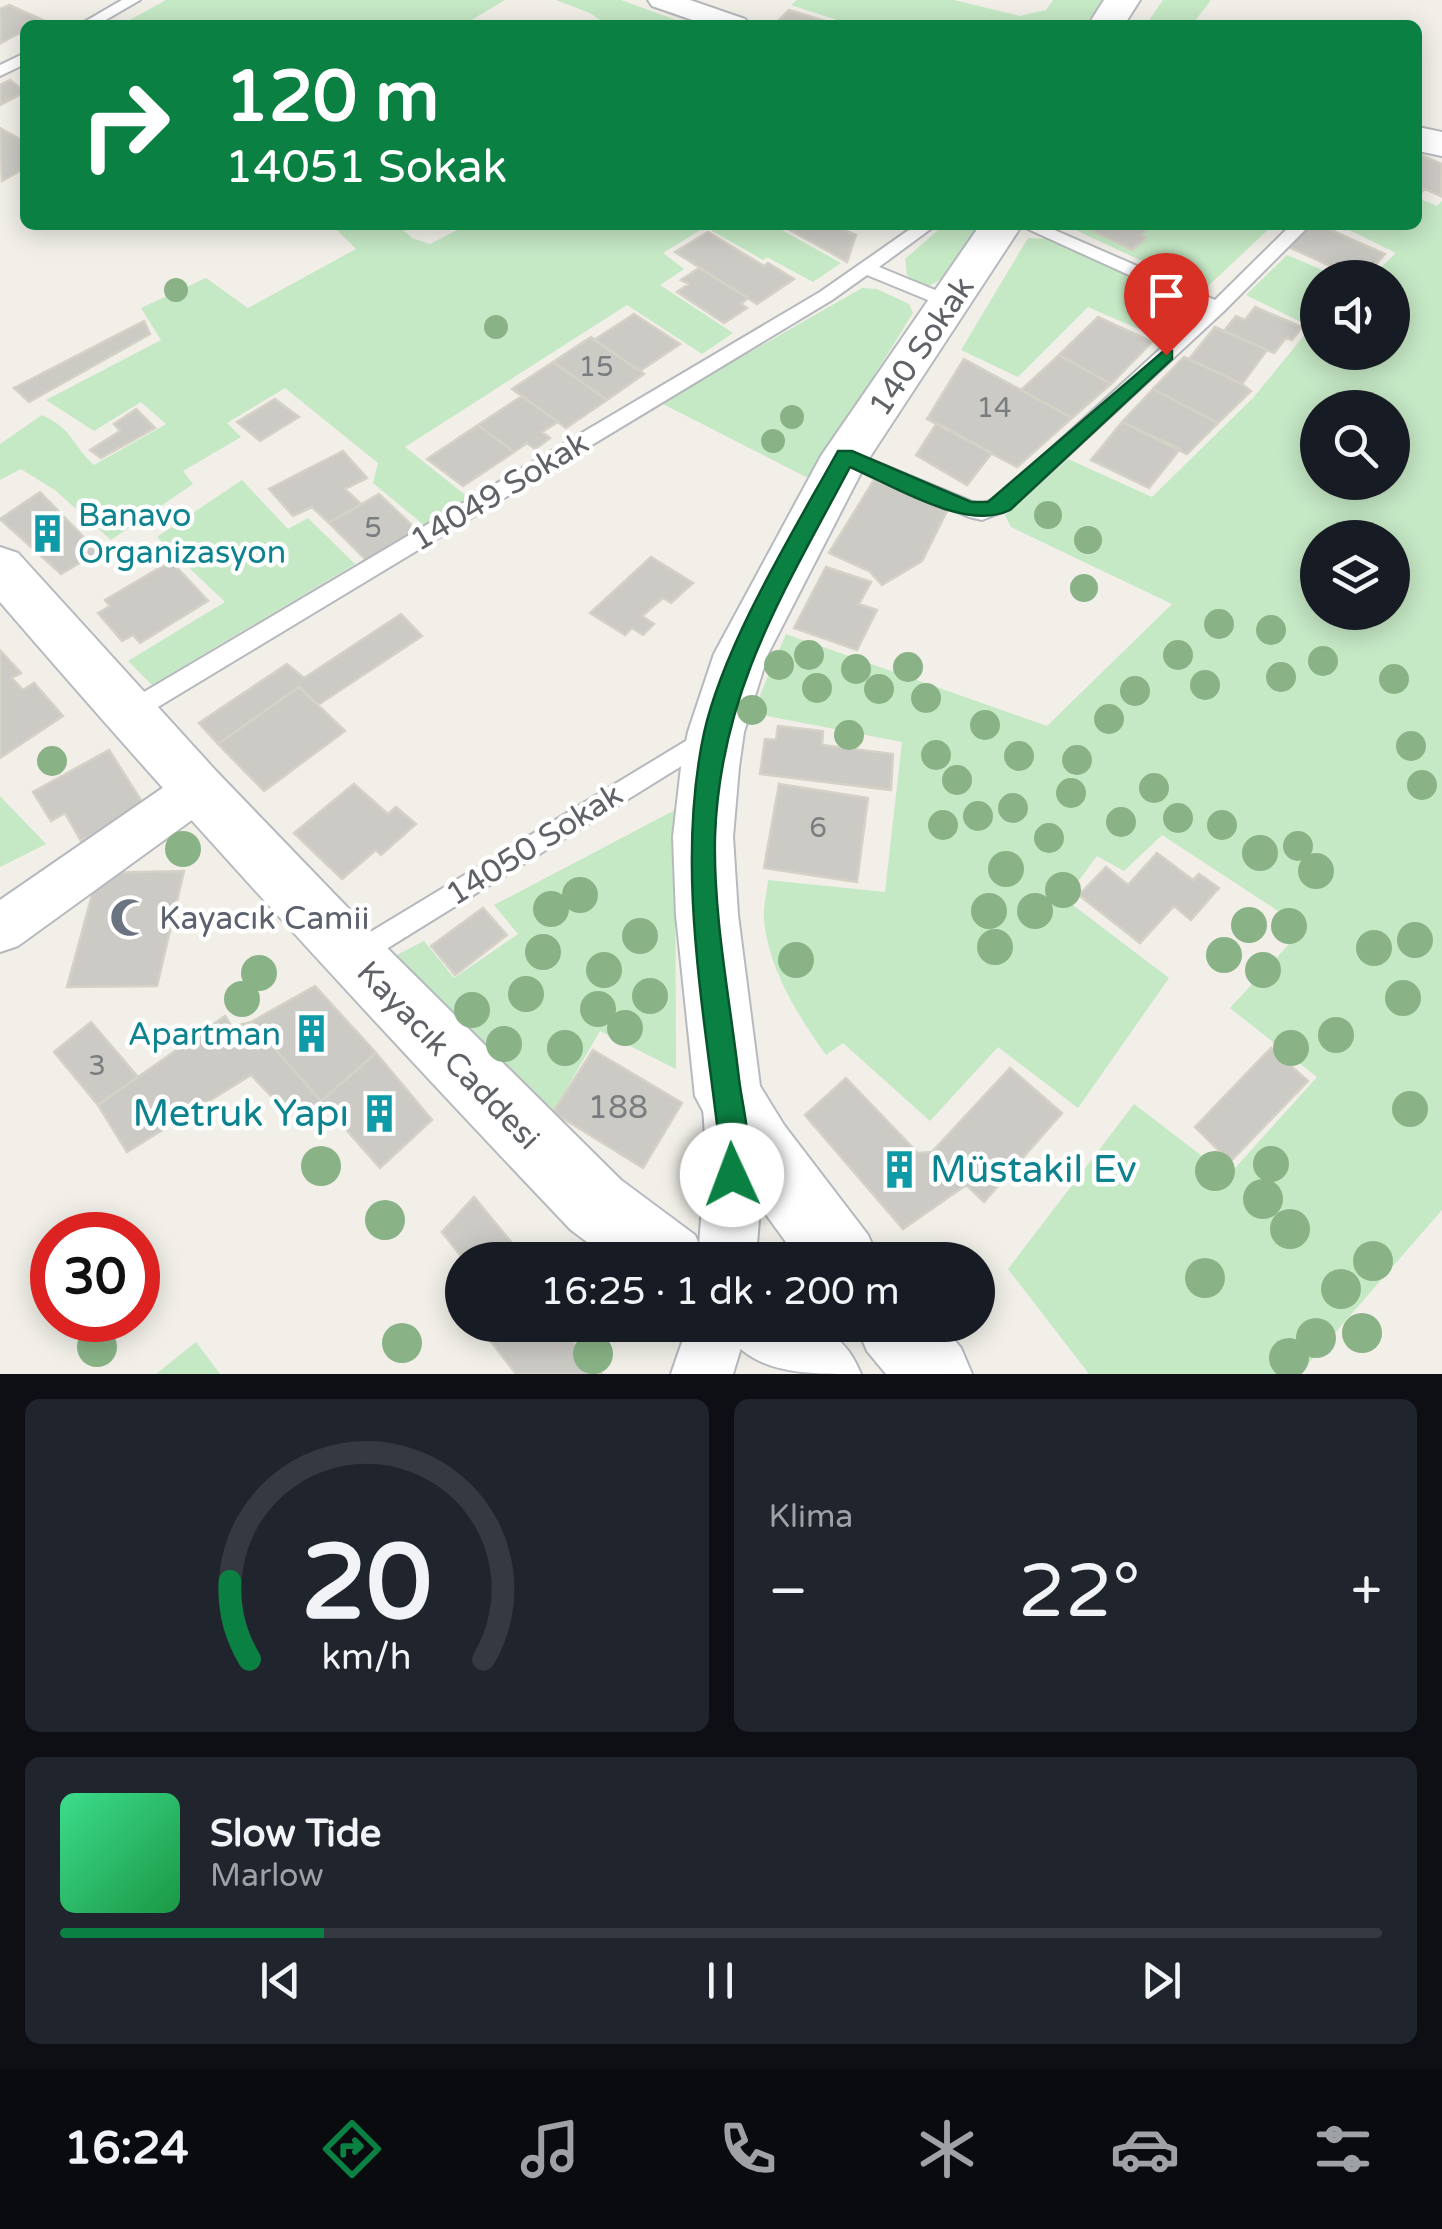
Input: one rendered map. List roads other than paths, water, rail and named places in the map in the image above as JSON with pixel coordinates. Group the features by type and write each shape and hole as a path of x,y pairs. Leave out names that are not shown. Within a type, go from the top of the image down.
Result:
{"main road":[{"name":"140 Sokak","path":"830,1242 760,1149 728,1096 703,836 716,732 741,654 845,456 999,230"},
{"name":"Kayacık Caddesi","path":"0,567 197,790 352,956 596,1205 646,1242"},
{"path":"781,1342 824,1374"},
{"path":"908,1342 935,1374"}],"street":[{"path":"662,0 721,20"},
{"path":"0,929 197,790"},
{"name":"140 Sokak","path":"728,1096 734,1150 728,1242"},
{"path":"702,1374 712,1342"}],"lane":[{"path":"95,20 132,0"},
{"name":"14049 Sokak","path":"130,712 868,269 920,230"},
{"path":"1039,230 1217,308"},
{"path":"845,456 969,509 991,510 1217,308 1296,230"},
{"path":"868,269 951,303"},
{"name":"14050 Sokak","path":"352,956 716,732"}],"place":[{"name":"Banavo Organizasyon","path":"48,533"},
{"name":"Kayacık Camii","path":"129,918"},
{"name":"Apartman","path":"311,1034"},
{"name":"Metruk Yapı","path":"379,1113"},
{"name":"Müstakil Ev","path":"900,1169"}]}
